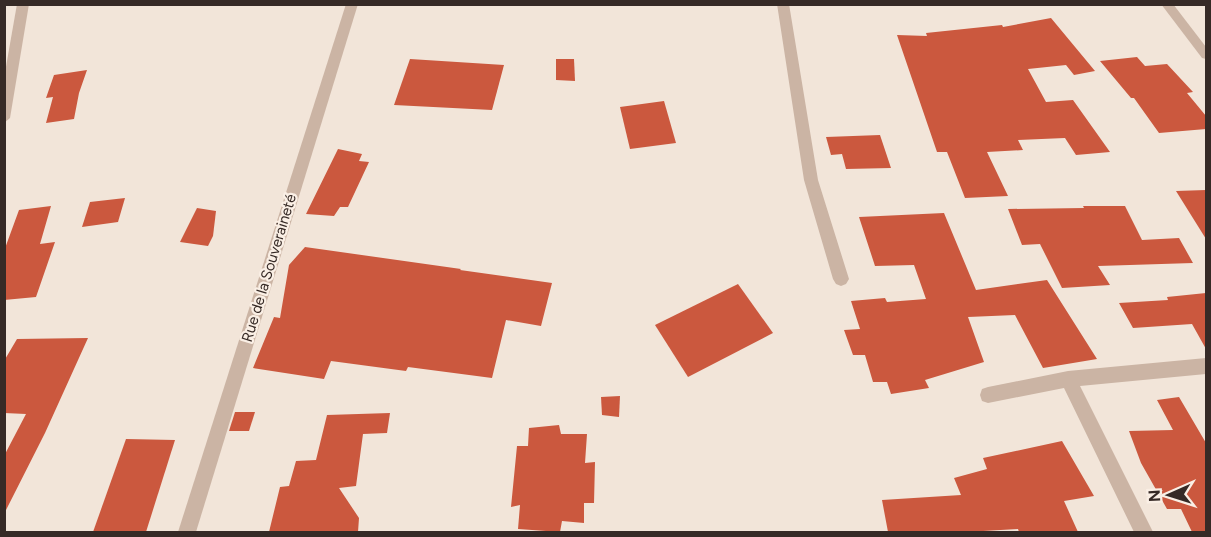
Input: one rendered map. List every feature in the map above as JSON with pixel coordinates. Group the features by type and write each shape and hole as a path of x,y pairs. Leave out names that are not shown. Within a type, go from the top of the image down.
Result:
{"street":[{"path":"4,118 23,4"},
{"name":"Rue de la Souveraineté","path":"187,532 352,4"},
{"path":"783,4 811,180 841,279"},
{"path":"1166,4 1206,55"},
{"path":"988,395 1068,379 1206,366"},
{"path":"1068,379 1144,532"}],"building":[{"path":"1051,18 1095,71 1074,75 1066,65 1028,69 1046,102 1073,100 1110,152 1076,155 1065,138 1018,140 1023,150 987,152 1008,196 965,198 947,152 937,152 897,35 927,36 926,33 1002,25 1003,27"},
{"path":"1137,57 1145,66 1167,64 1193,92 1187,93 1206,116 1206,129 1159,133 1134,98 1131,98 1100,61"},
{"path":"410,59 504,65 492,110 394,105"},
{"path":"556,59 574,59 575,81 556,80"},
{"path":"87,70 79,93 74,119 46,123 53,97 46,98 54,75"},
{"path":"664,101 676,143 630,149 620,107"},
{"path":"880,135 891,168 846,169 842,154 831,155 826,137"},
{"path":"338,149 362,154 359,161 369,162 348,207 340,207 334,216 306,214"},
{"path":"1206,190 1206,239 1176,191"},
{"path":"125,198 118,222 82,227 90,202"},
{"path":"51,206 40,244 55,242 36,297 4,300 4,251 19,210"},
{"path":"1083,206 1125,206 1142,240 1179,238 1193,263 1098,266 1110,285 1062,288 1040,244 1022,245 1008,209 1084,208"},
{"path":"197,208 216,211 213,236 208,246 180,242"},
{"path":"944,213 976,290 1047,280 1097,359 1043,368 1015,315 968,317 984,362 925,380 929,388 891,394 887,382 873,382 865,355 853,355 844,330 860,329 851,301 885,298 887,302 926,299 914,265 875,266 859,217"},
{"path":"305,247 552,283 541,326 506,320 492,378 408,367 406,371 331,361 324,379 253,368 274,317 280,318 289,265"},
{"path":"738,284 773,333 688,377 655,325"},
{"path":"1206,293 1206,349 1192,324 1133,328 1119,303 1168,300 1167,297"},
{"path":"88,338 45,433 4,514 4,456 26,414 4,413 4,361 17,339"},
{"path":"620,396 619,417 602,415 601,397"},
{"path":"1179,397 1206,443 1206,532 1192,532 1181,509 1167,509 1141,463 1129,431 1173,430 1157,400"},
{"path":"235,412 255,412 249,431 229,431"},
{"path":"390,413 387,433 363,434 356,486 339,488 359,518 358,532 269,532 280,487 289,486 296,461 316,460 327,415"},
{"path":"559,425 561,434 587,434 585,463 595,462 594,503 584,503 584,523 562,521 560,532 518,529 520,505 511,507 517,446 528,446 529,428"},
{"path":"126,439 175,440 146,532 93,532"},
{"path":"1062,441 1094,496 1064,501 1078,532 1019,532 1018,529 888,532 882,500 961,495 954,478 987,469 983,458"}]}
